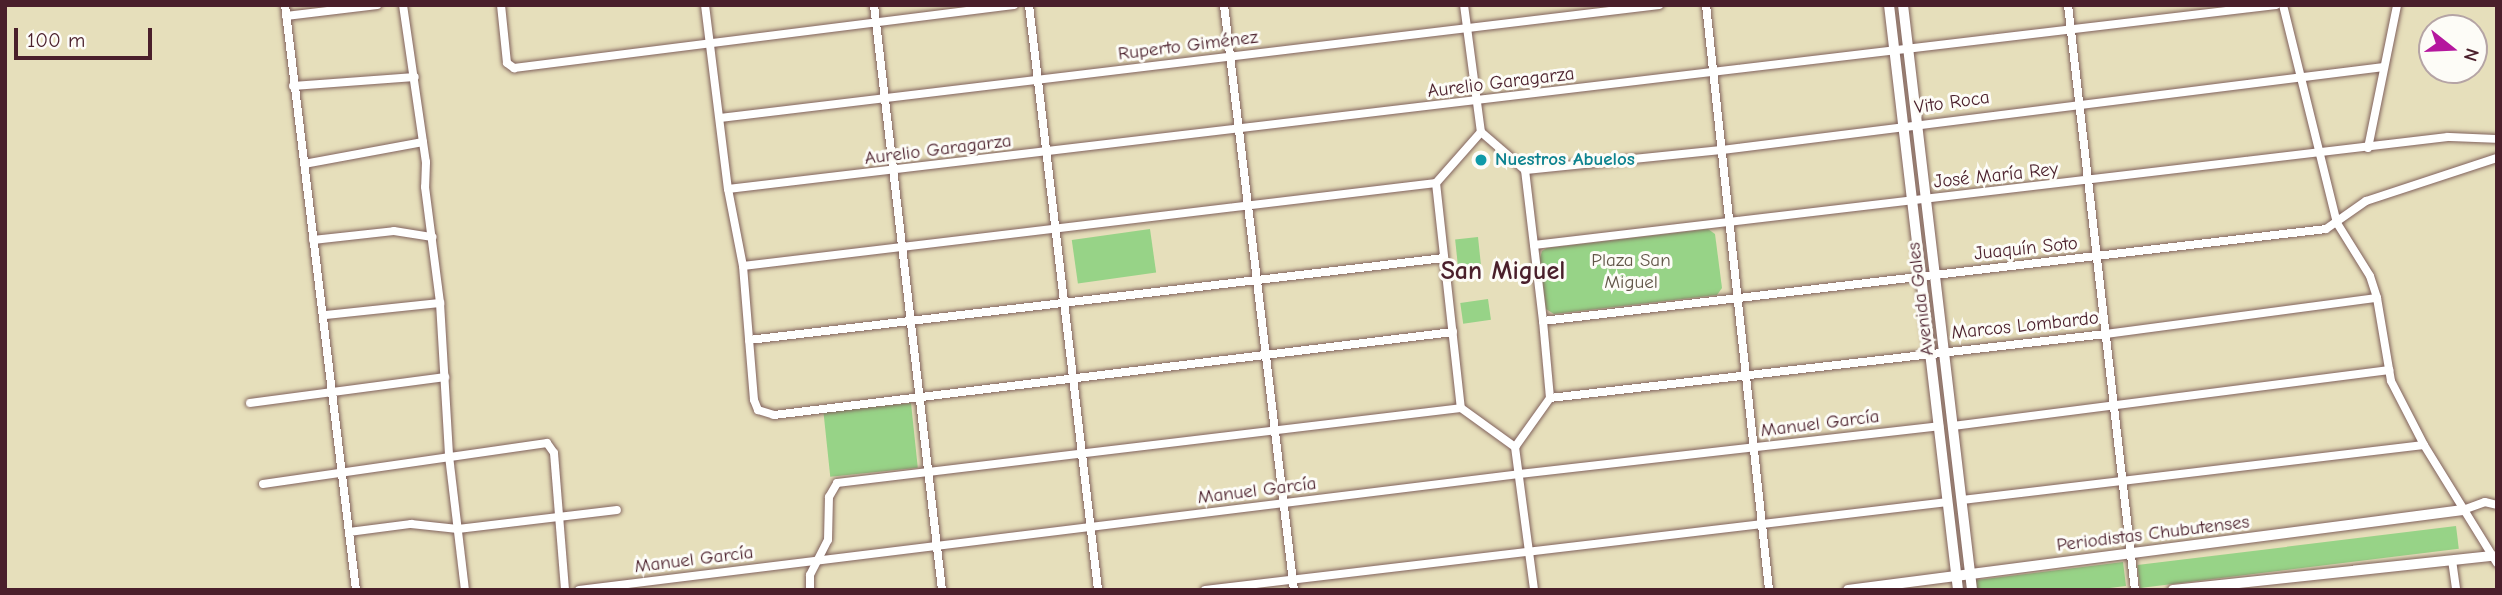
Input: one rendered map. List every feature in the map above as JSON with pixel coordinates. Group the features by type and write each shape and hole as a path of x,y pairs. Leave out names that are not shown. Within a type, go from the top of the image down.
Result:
{"street":[{"path":"285,5 293,86 325,315 356,590"},
{"path":"286,16 377,5"},
{"path":"403,5 423,142 440,303 449,456 465,590"},
{"path":"501,5 507,63 514,68 1014,5"},
{"path":"705,5 728,189 743,266 754,400 758,410 774,415 1453,332"},
{"path":"874,5 942,590"},
{"path":"1029,5 1098,590"},
{"path":"1224,5 1294,590"},
{"path":"1464,5 1480,132 1525,170 1534,245 1550,397 1515,447 1534,590"},
{"name":"Ruperto Giménez","path":"720,118 1659,5"},
{"path":"1706,5 1769,590"},
{"name":"Avenida Gales","path":"1889,5 1958,590"},
{"name":"Avenida Gales","path":"1903,5 1972,590"},
{"path":"2068,5 2135,590"},
{"name":"Aurelio Garagarza","path":"728,189 1714,74 1895,52 1908,48 2276,5"},
{"path":"2283,5 2337,223 2370,276 2377,298 2391,381 2424,445 2494,559"},
{"path":"2368,148 2397,5"},
{"name":"Vito Roca","path":"1525,170 1722,150 2384,66"},
{"path":"293,86 415,77"},
{"path":"743,266 1436,183 1480,132"},
{"name":"José María Rey","path":"1534,245 2460,137 2497,139"},
{"path":"304,164 423,142"},
{"name":"Juaquín Soto","path":"1543,321 2098,258 2326,229 2366,201 2497,158"},
{"path":"1436,183 1461,408"},
{"path":"313,240 394,231 433,237"},
{"path":"749,340 1444,258"},
{"name":"Marcos Lombardo","path":"1550,397 1945,350 2106,334 2377,298"},
{"path":"325,315 440,303"},
{"path":"1953,426 2389,370"},
{"path":"250,403 444,377"},
{"path":"810,590 810,575 828,540 829,497 837,483 1461,408 1515,447"},
{"name":"Manuel García","path":"579,590 1519,474 1939,426"},
{"path":"263,484 547,443 554,453 565,590"},
{"path":"1962,500 2424,445"},
{"path":"1205,590 1948,502"},
{"path":"2463,510 2485,502 2497,505"},
{"path":"349,532 411,524 458,529 617,510"},
{"name":"Periodistas Chubutenses","path":"1848,590 2463,510"},
{"path":"2173,590 2452,560 2494,559"},
{"path":"2452,560 2456,590"}],"green space":[{"path":"1150,229 1156,273 1078,284 1072,240"},
{"name":"Plaza San Miguel","path":"1708,229 1715,234 1722,288 1717,295 1554,314 1546,309 1540,258 1542,251 1547,248"},
{"path":"1478,237 1482,277 1459,279 1455,239"},
{"path":"1488,299 1491,320 1463,324 1460,303"},
{"path":"911,403 918,468 830,477 823,412"},
{"path":"2456,526 2459,549 2140,588 2137,565"},
{"path":"2123,562 2126,586 2093,590 1977,590 1976,580"}],"place":[{"name":"Nuestros Abuelos","path":"1481,160"}],"district":[{"name":"San Miguel","path":"1503,272"}]}
